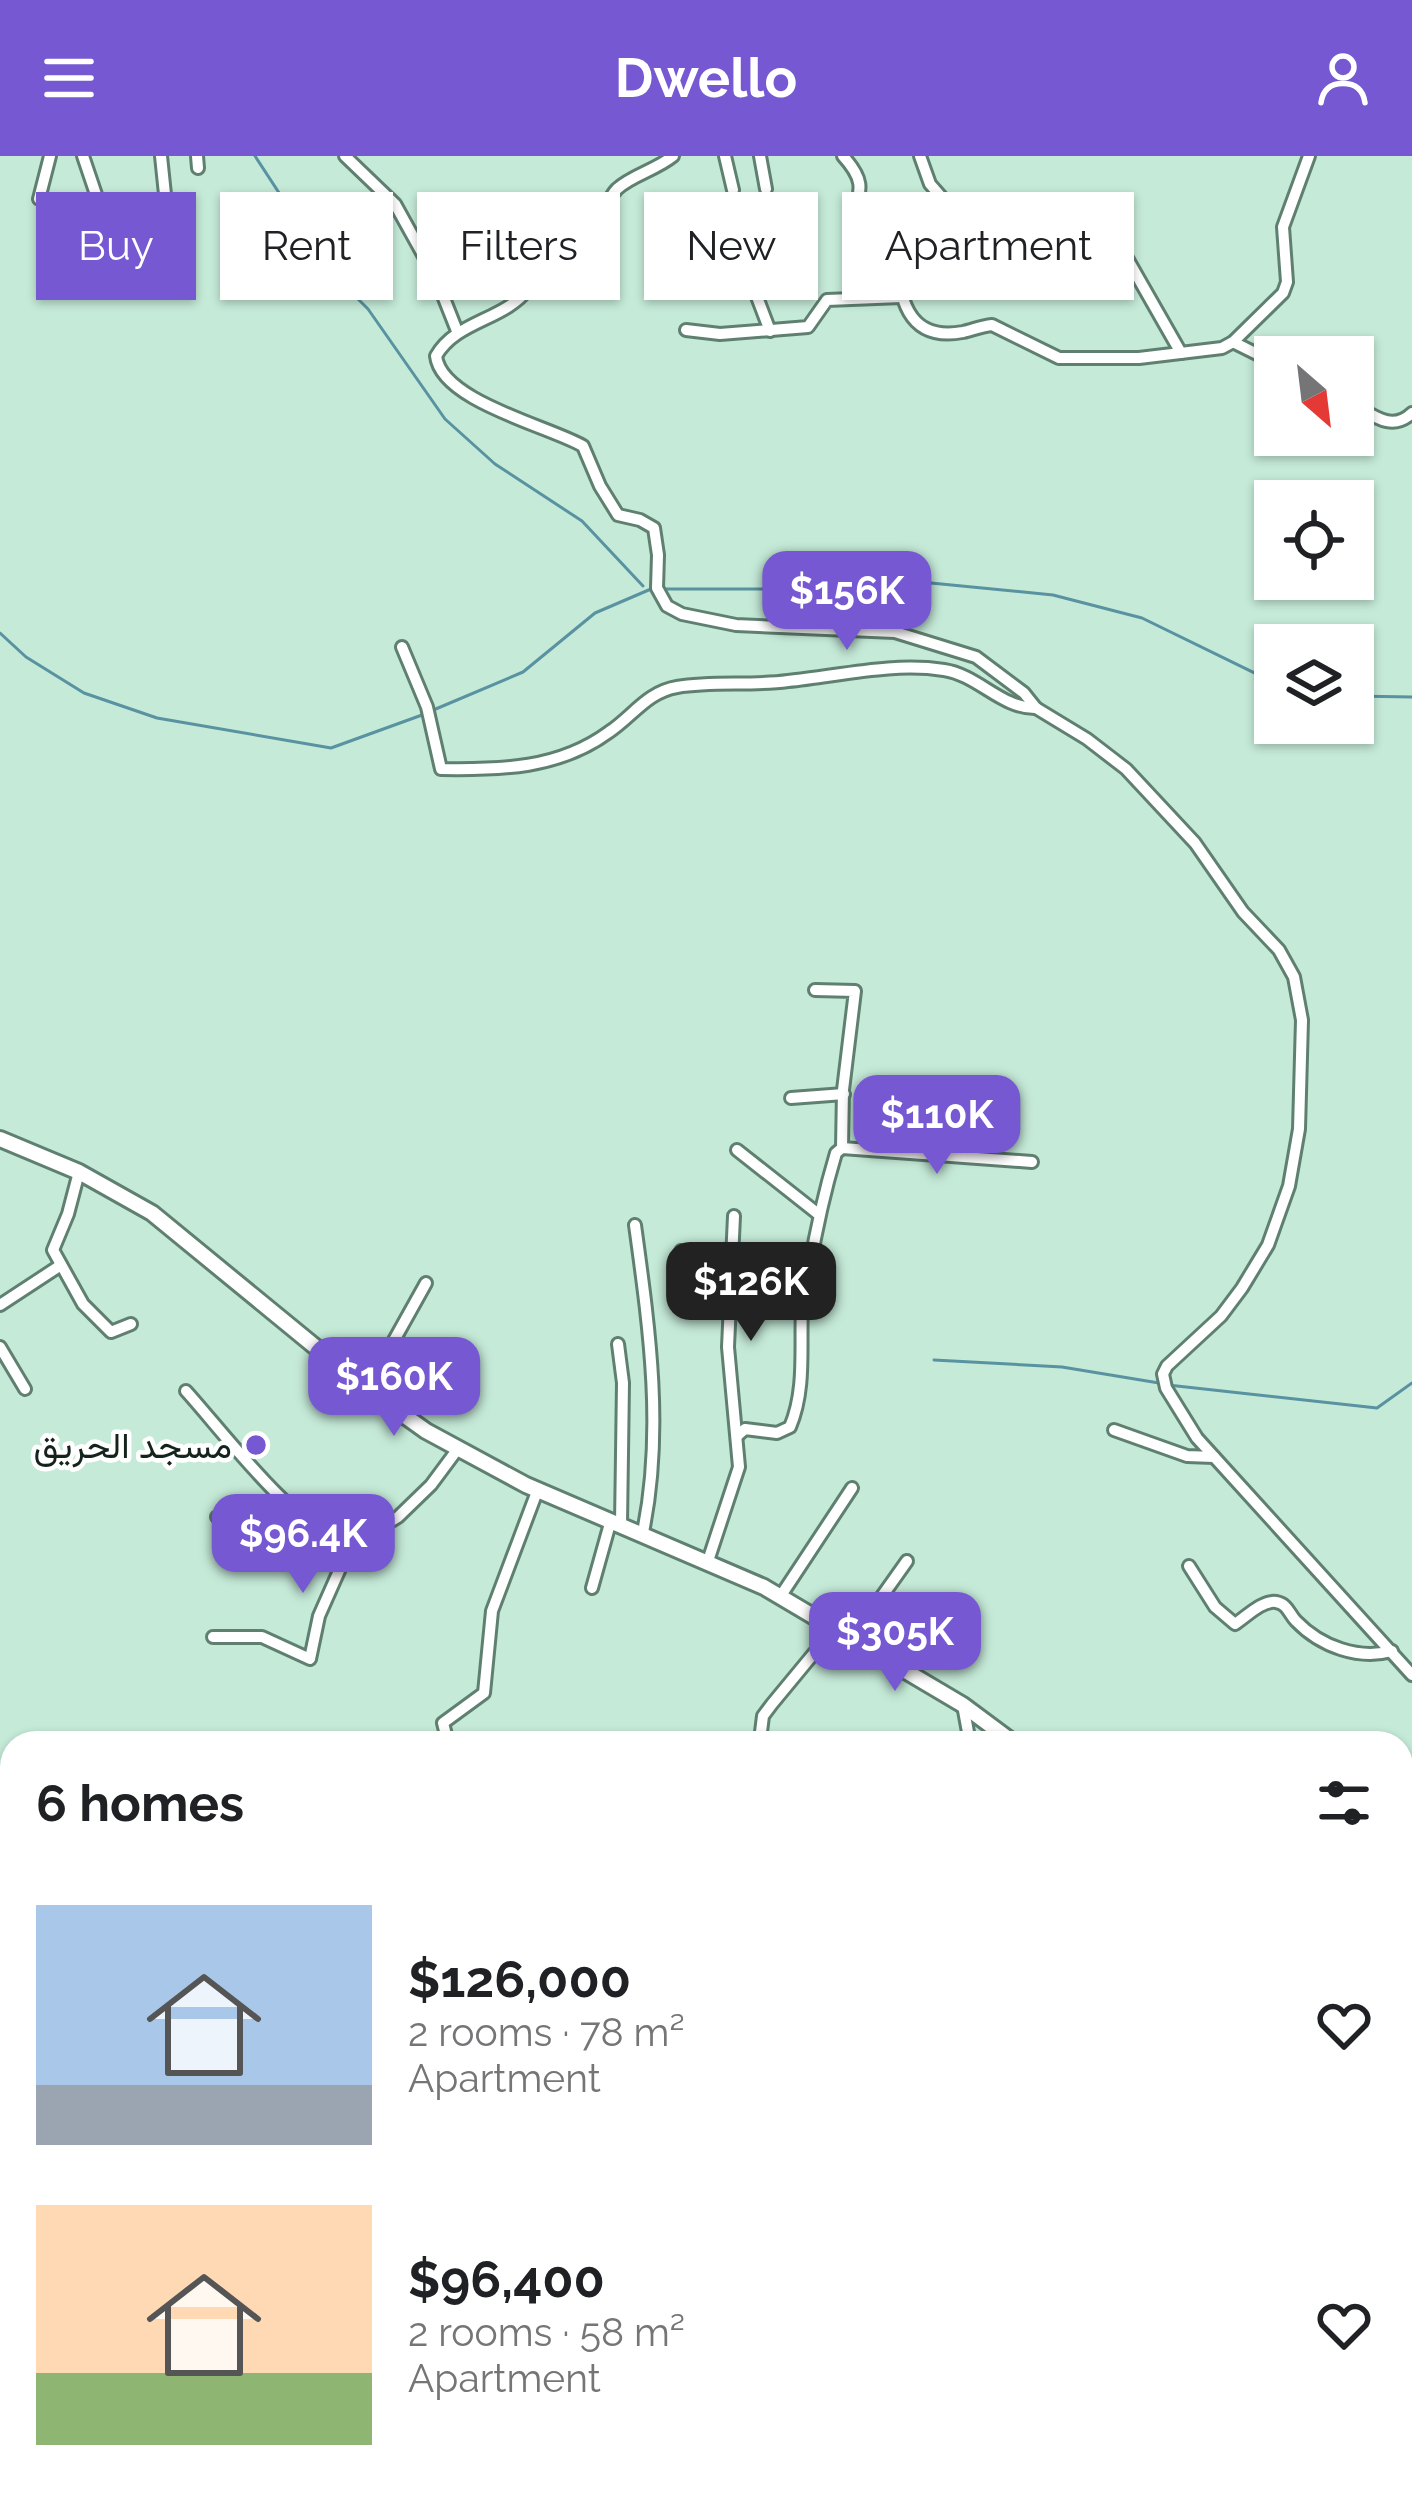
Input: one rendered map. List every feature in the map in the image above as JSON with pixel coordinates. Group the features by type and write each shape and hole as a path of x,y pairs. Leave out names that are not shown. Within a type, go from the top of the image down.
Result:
{"street":[{"path":"40,192 50,156"},
{"path":"83,156 95,192"},
{"path":"161,156 165,192"},
{"path":"345,156 406,222 457,331"},
{"path":"673,156 657,169 622,184 586,234 563,235 544,245 528,266 529,289 520,299 457,331 436,356 441,374 462,391 583,446 619,515 654,528 657,588 667,606 682,614 736,626 895,632 976,657 1024,693 1036,708 1126,769 1195,843 1243,912 1279,950 1294,977 1302,1020 1299,1130 1289,1186 1257,1264 1221,1316 1163,1374 1184,1420 1412,1675"},
{"path":"725,156 733,190"},
{"path":"760,156 766,189"},
{"path":"843,156 860,179 861,192"},
{"path":"920,156 937,192"},
{"path":"903,300 917,326 929,331 963,332 992,325 1059,358 1139,358 1222,348 1283,293 1287,282 1283,227 1309,156"},
{"path":"1134,271 1181,353"},
{"path":"686,330 720,334 808,327 827,300 842,299"},
{"path":"758,300 770,331"},
{"path":"1233,342 1254,352"},
{"path":"1374,416 1398,423 1412,413"},
{"path":"402,646 427,706 441,769 540,764 598,740 643,701 672,688 783,682 848,670 941,669 982,684 1022,708 1036,708"},
{"path":"814,990 855,991 842,1148"},
{"path":"791,1098 844,1094"},
{"path":"0,1139 79,1172 152,1214 368,1387 457,1450 780,1597 963,1705 998,1731"},
{"path":"737,1436 745,1429 777,1433 790,1427 793,1419 800,1379 801,1315 817,1213 836,1153 842,1148 1032,1162"},
{"path":"737,1150 817,1213"},
{"path":"79,1172 53,1250 83,1304 111,1331 131,1324"},
{"path":"707,1561 738,1474 729,1378 734,1216"},
{"path":"634,1225 653,1358 653,1467 643,1532"},
{"path":"681,1251 730,1255"},
{"path":"0,1305 61,1265"},
{"path":"368,1387 426,1283"},
{"path":"592,1588 616,1521 623,1383 618,1344"},
{"path":"0,1347 25,1389"},
{"path":"186,1390 287,1502 340,1544 350,1546"},
{"path":"1114,1430 1187,1456 1214,1456"},
{"path":"213,1636 262,1637 310,1659 319,1616 350,1546 398,1517 431,1485 457,1450"},
{"path":"780,1597 852,1487"},
{"path":"444,1731 442,1723 484,1693 492,1611 538,1489"},
{"path":"217,1517 243,1516 287,1502"},
{"path":"850,1640 907,1561"},
{"path":"1189,1566 1215,1607 1234,1624 1269,1602 1277,1602 1297,1622 1342,1651 1363,1655 1392,1651"},
{"path":"760,1731 772,1704 834,1629"},
{"path":"963,1705 968,1731"}],"waterway":[{"path":"255,156 330,271 368,309 445,419 495,464 582,521 643,586"},
{"path":"660,589 839,589 931,583 1053,595 1142,618 1254,673"},
{"path":"431,711 523,672 595,613 651,589"},
{"path":"0,633 26,657 84,693 157,718 331,748 422,715"},
{"path":"1374,696 1412,697"},
{"path":"934,1360 1062,1367 1159,1383"},
{"path":"1168,1385 1377,1408 1412,1383"}],"place":[{"name":"مسجد الحريق","path":"256,1445"}]}
